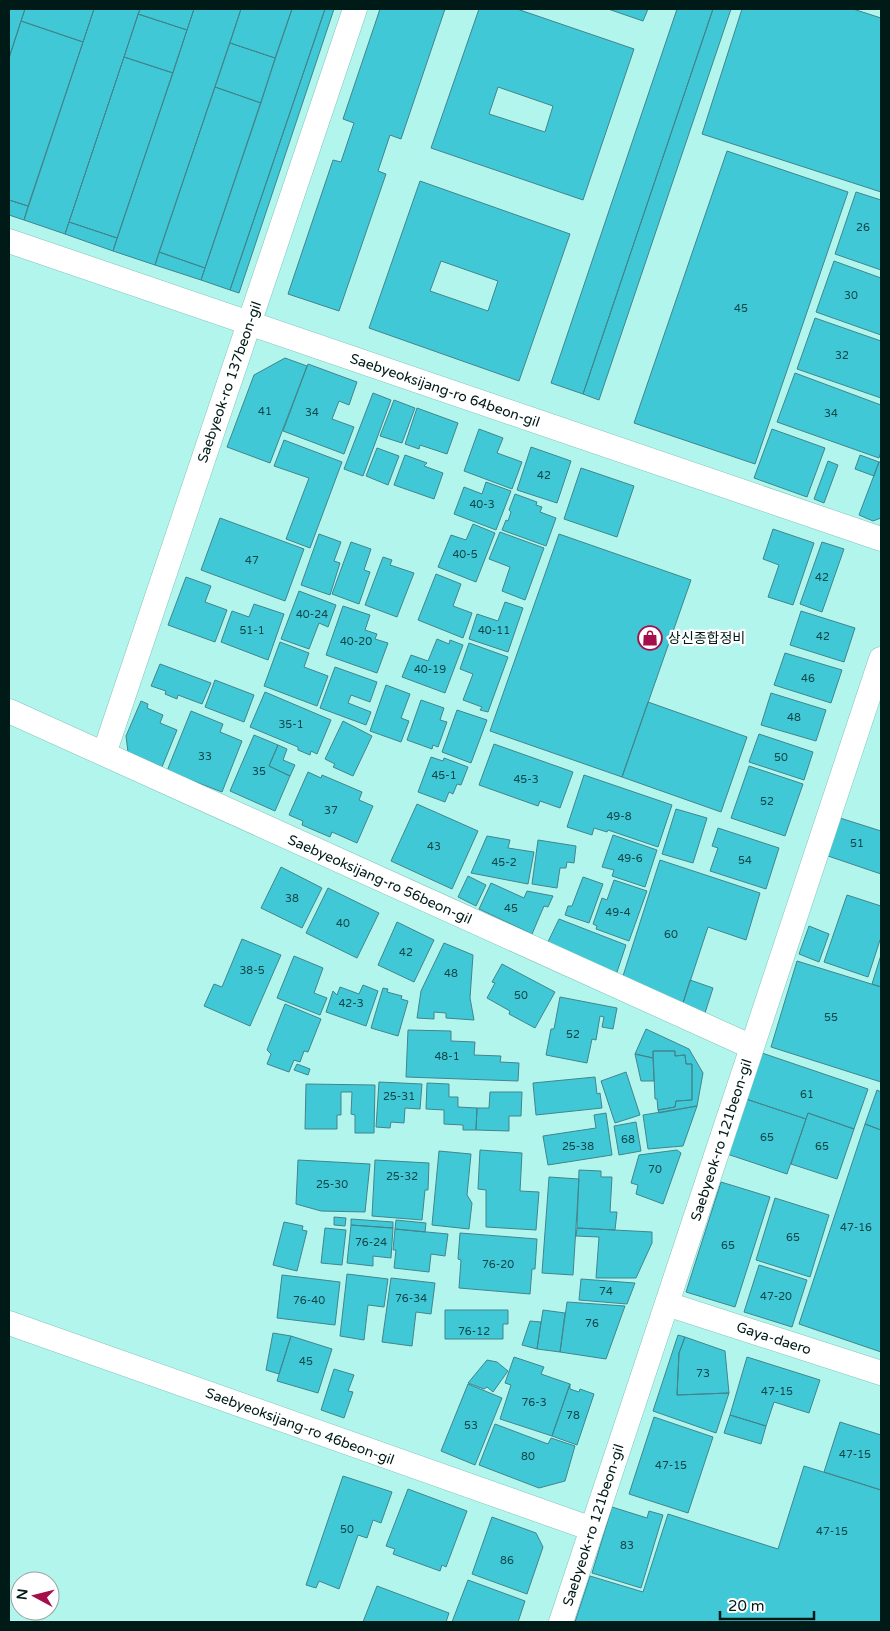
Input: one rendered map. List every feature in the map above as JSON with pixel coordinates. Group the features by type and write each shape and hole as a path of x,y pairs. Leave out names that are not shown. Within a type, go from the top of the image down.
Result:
{"street":[{"name":"Saebyeok-ro 137beon-gil","path":"104,754 355,9"},
{"name":"Saebyeoksijang-ro 64beon-gil","path":"9,241 881,539"},
{"name":"Saebyeok-ro 121beon-gil","path":"561,1622 881,659"},
{"name":"Saebyeoksijang-ro 56beon-gil","path":"9,711 752,1047"},
{"name":"Gaya-daero","path":"667,1304 881,1372"},
{"name":"Saebyeoksijang-ro 46beon-gil","path":"9,1323 592,1529"}],"building":[{"path":"9,9 25,9 9,58"},
{"path":"25,9 94,9 83,42 21,21"},
{"path":"94,9 140,9 65,234 24,220"},
{"path":"140,9 194,9 187,30 138,14"},
{"path":"194,9 241,9 155,265 113,251"},
{"path":"241,9 292,9 275,58 230,43"},
{"path":"292,9 325,9 230,290 201,280"},
{"path":"325,9 334,9 239,293 230,290"},
{"path":"380,9 445,9 401,139 390,135 378,171 386,174 339,311 288,294 333,160 341,162 354,123 343,119"},
{"path":"479,9 517,9 634,49 583,200 431,148","holes":["498,87 553,106 545,132 489,114"]},
{"path":"608,9 648,9 643,21"},
{"path":"677,9 713,9 583,394 551,383"},
{"path":"713,9 731,9 599,400 583,394"},
{"path":"742,9 853,9 881,18 881,192 702,134"},
{"path":"138,14 187,30 173,73 124,57"},
{"path":"21,21 83,42 28,206 9,200 9,58"},
{"path":"230,43 275,58 261,103 215,87"},
{"path":"124,57 173,73 117,238 69,222"},
{"path":"215,87 261,103 205,268 159,252"},
{"path":"727,151 848,192 755,464 634,423"},
{"path":"420,181 570,234 519,381 369,328","holes":["441,261 498,281 488,311 430,291"]},
{"path":"856,192 881,200 881,270 835,254"},
{"path":"9,200 28,206 24,220 9,215"},
{"path":"69,222 117,238 113,251 65,234"},
{"path":"159,252 205,268 201,280 155,265"},
{"path":"834,261 881,278 881,335 816,312"},
{"path":"815,318 881,341 881,398 797,369"},
{"path":"285,358 307,366 270,463 227,447 254,375"},
{"path":"308,364 357,382 349,405 339,401 332,419 354,427 344,454 283,431"},
{"path":"795,373 881,405 881,451 879,458 777,422"},
{"path":"373,393 391,400 363,476 344,469"},
{"path":"394,400 415,408 402,443 380,436"},
{"path":"417,408 458,423 447,454 420,445 419,449 405,444"},
{"path":"479,429 503,438 497,453 522,462 512,489 464,471"},
{"path":"772,429 825,448 807,497 754,478"},
{"path":"284,440 342,462 310,548 286,539 309,478 274,466"},
{"path":"531,447 571,461 557,503 517,490"},
{"path":"377,448 399,456 388,485 366,476"},
{"path":"405,455 427,463 424,466 443,473 434,499 394,485"},
{"path":"860,455 879,462 874,476 855,469"},
{"path":"828,461 838,465 824,503 814,499"},
{"path":"879,462 881,462 881,518 873,521 859,515"},
{"path":"581,468 634,486 617,537 564,519"},
{"path":"486,482 511,491 496,530 454,514 464,487 482,494"},
{"path":"515,494 537,502 536,505 542,507 540,512 556,518 546,546 502,530 506,520 508,521 511,512 509,510"},
{"path":"220,518 304,549 285,601 201,570"},
{"path":"473,524 495,533 476,582 438,567 451,535 466,540"},
{"path":"773,529 814,543 793,605 768,597 779,565 763,559"},
{"path":"500,532 544,548 525,600 502,591 510,567 489,559"},
{"path":"319,534 341,542 334,561 340,563 330,595 301,585"},
{"path":"559,534 691,580 622,777 490,731"},
{"path":"351,542 371,549 364,570 370,572 359,604 332,594"},
{"path":"822,542 844,549 822,612 800,604"},
{"path":"383,557 392,560 390,565 414,573 397,617 365,605"},
{"path":"436,574 461,584 453,606 472,613 463,638 418,620"},
{"path":"186,577 211,586 205,602 227,610 215,642 168,625"},
{"path":"299,591 336,605 328,627 319,623 309,649 281,639"},
{"path":"505,602 523,608 508,652 469,639 477,614 498,621"},
{"path":"254,604 284,614 268,660 221,642 232,611 249,617"},
{"path":"343,606 370,615 365,630 377,634 375,639 388,643 377,673 326,655"},
{"path":"801,611 855,628 844,662 790,645"},
{"path":"437,639 449,644 450,640 463,645 445,693 402,677 411,655 428,661"},
{"path":"280,642 309,653 304,667 328,676 317,706 264,686"},
{"path":"469,643 508,657 488,712 480,710 482,707 463,700 473,674 460,669"},
{"path":"785,653 842,670 831,703 774,685"},
{"path":"160,664 211,683 202,704 178,695 177,699 165,694 166,691 151,686"},
{"path":"335,667 377,682 370,702 351,695 348,703 371,712 366,725 320,708"},
{"path":"215,680 254,695 244,722 205,707"},
{"path":"386,685 410,694 401,718 409,721 401,742 370,731"},
{"path":"265,692 331,720 317,754 311,751 310,755 298,750 298,747 250,727"},
{"path":"771,693 826,710 816,741 761,725"},
{"path":"421,700 444,708 440,720 447,722 438,747 433,745 432,749 407,740"},
{"path":"141,701 148,704 147,708 163,715 160,723 177,730 162,767 128,752 126,736"},
{"path":"648,702 747,737 721,812 622,777"},
{"path":"457,710 487,720 471,763 442,752"},
{"path":"191,711 223,724 220,732 242,741 222,792 167,771"},
{"path":"343,721 372,736 353,776 333,767 335,764 325,759"},
{"path":"759,734 813,752 804,780 749,762"},
{"path":"254,735 278,745 269,766 290,776 275,811 230,791"},
{"path":"494,744 573,772 560,808 540,801 538,806 479,785"},
{"path":"278,745 287,749 283,760 295,765 290,776 269,766"},
{"path":"431,757 443,761 444,758 468,767 461,785 457,784 453,794 449,792 445,802 418,792"},
{"path":"749,766 803,784 785,836 731,818"},
{"path":"308,772 321,778 322,775 362,792 359,800 373,806 357,843 332,832 330,837 302,825 303,821 289,815"},
{"path":"584,775 672,805 658,847 608,830 607,832 594,828 592,835 567,827"},
{"path":"417,804 478,831 452,889 391,861"},
{"path":"676,809 707,818 693,863 662,854"},
{"path":"840,818 881,831 881,874 828,856"},
{"path":"718,828 779,848 766,889 710,871 718,848 712,846"},
{"path":"613,835 657,850 645,887 612,876 614,870 602,867"},
{"path":"487,836 510,840 508,848 534,852 528,884 471,873"},
{"path":"538,840 576,846 574,863 567,862 566,868 560,868 557,888 532,884"},
{"path":"660,860 760,893 746,940 708,927 683,1003 622,979"},
{"path":"281,867 322,888 302,928 261,908"},
{"path":"468,876 486,885 476,906 458,897"},
{"path":"583,877 603,884 589,923 565,915 568,906 572,906"},
{"path":"614,880 647,891 629,941 596,929 597,926 593,924 602,898 607,900"},
{"path":"491,883 524,898 527,891 553,896 548,907 544,906 532,934 479,909"},
{"path":"328,888 379,913 357,958 306,933"},
{"path":"847,895 881,906 881,937 868,977 824,962"},
{"path":"559,919 626,945 616,975 546,946"},
{"path":"397,922 434,940 414,982 378,965"},
{"path":"809,926 829,934 819,962 799,954"},
{"path":"242,939 281,955 250,1026 204,1006 214,984 222,987"},
{"path":"444,943 473,955 470,998 474,1020 446,1018 446,1013 434,1012 434,1019 417,1018 421,991"},
{"path":"881,955 881,987 872,984"},
{"path":"294,956 323,968 314,993 327,998 320,1015 277,998"},
{"path":"797,961 881,987 881,1082 771,1047"},
{"path":"502,964 555,992 535,1028 509,1014 510,1011 487,998 495,983 492,982"},
{"path":"690,980 713,988 705,1013 683,1003"},
{"path":"363,985 378,991 366,1026 326,1012 333,991 337,995 340,987 359,994"},
{"path":"383,988 388,989 387,992 402,996 401,999 408,1001 398,1036 371,1028"},
{"path":"560,997 617,1008 613,1029 602,1027 604,1017 600,1016 596,1040 592,1039 587,1063 546,1055 551,1029 554,1029"},
{"path":"285,1004 321,1019 308,1052 304,1051 300,1062 294,1060 289,1072 267,1064 271,1054 267,1050"},
{"path":"646,1029 689,1049 703,1073 697,1106 659,1113 658,1110 675,1107 676,1101 692,1100 692,1064 686,1064 685,1055 675,1056 675,1051 653,1051 653,1058 635,1054"},
{"path":"408,1030 451,1031 451,1041 475,1042 474,1055 501,1056 500,1062 519,1063 518,1081 406,1077"},
{"path":"653,1051 675,1051 675,1056 685,1055 686,1064 692,1064 692,1100 676,1101 675,1107 658,1110 657,1099 655,1099"},
{"path":"762,1053 868,1089 854,1129 808,1113 806,1119 746,1099"},
{"path":"635,1054 653,1058 654,1081 641,1081"},
{"path":"297,1064 310,1069 308,1075 294,1070"},
{"path":"626,1072 640,1115 615,1123 601,1081"},
{"path":"595,1077 597,1094 600,1093 602,1108 536,1115 533,1083"},
{"path":"379,1082 422,1084 420,1109 405,1108 404,1123 391,1122 390,1128 376,1127"},
{"path":"427,1083 449,1084 449,1097 458,1097 458,1107 477,1108 476,1130 463,1130 463,1125 444,1124 444,1110 426,1109"},
{"path":"306,1084 375,1085 374,1133 355,1133 355,1115 351,1114 352,1092 341,1092 341,1115 337,1115 337,1129 305,1129"},
{"path":"877,1090 881,1092 881,1130 865,1124"},
{"path":"490,1092 522,1092 521,1116 509,1116 509,1131 476,1130 477,1108 489,1108"},
{"path":"746,1099 806,1119 787,1174 727,1154"},
{"path":"697,1106 683,1146 648,1149 643,1115"},
{"path":"606,1113 612,1155 548,1165 543,1136 596,1128 594,1115"},
{"path":"808,1113 854,1129 837,1179 791,1164"},
{"path":"636,1122 641,1151 619,1155 614,1126"},
{"path":"865,1124 881,1130 881,1352 799,1324"},
{"path":"480,1150 522,1153 520,1191 539,1192 536,1230 486,1227 486,1190 478,1189"},
{"path":"677,1150 681,1153 663,1204 636,1194 638,1185 631,1183 639,1155"},
{"path":"439,1151 471,1154 467,1195 472,1203 469,1229 432,1225"},
{"path":"298,1160 370,1164 365,1212 321,1211 296,1204"},
{"path":"375,1160 429,1163 428,1190 425,1190 422,1220 372,1216"},
{"path":"579,1170 601,1171 601,1177 612,1177 610,1212 617,1212 615,1230 577,1228"},
{"path":"549,1177 579,1179 573,1275 542,1273"},
{"path":"721,1182 770,1197 735,1307 686,1292"},
{"path":"775,1198 829,1215 810,1277 756,1260"},
{"path":"334,1217 346,1218 345,1226 334,1225"},
{"path":"351,1219 393,1222 393,1228 351,1225"},
{"path":"396,1220 426,1223 425,1232 395,1229"},
{"path":"284,1222 303,1226 302,1230 307,1231 297,1271 273,1265"},
{"path":"351,1225 393,1228 391,1258 373,1256 373,1266 347,1263"},
{"path":"325,1228 346,1230 342,1265 321,1263"},
{"path":"577,1228 652,1232 652,1243 636,1278 596,1278 599,1237 576,1236"},
{"path":"395,1229 448,1234 445,1256 431,1254 429,1272 394,1268 396,1250 393,1250"},
{"path":"460,1233 537,1239 535,1269 532,1269 530,1294 459,1288 461,1260 458,1259"},
{"path":"759,1265 807,1280 792,1327 744,1312"},
{"path":"347,1274 388,1279 384,1307 368,1305 364,1340 340,1336"},
{"path":"282,1275 340,1282 335,1325 277,1318"},
{"path":"391,1278 435,1283 431,1314 416,1312 412,1346 382,1342"},
{"path":"581,1279 635,1283 627,1304 579,1300"},
{"path":"567,1302 625,1306 606,1359 560,1352"},
{"path":"445,1310 508,1310 508,1324 503,1324 503,1339 445,1339"},
{"path":"543,1310 565,1313 560,1352 537,1349"},
{"path":"530,1321 541,1322 537,1349 522,1345"},
{"path":"273,1333 291,1336 279,1374 266,1370"},
{"path":"678,1335 685,1337 679,1353 677,1395 729,1393 716,1433 653,1411"},
{"path":"291,1336 332,1349 318,1393 277,1381"},
{"path":"685,1337 725,1351 729,1393 677,1395 679,1353"},
{"path":"514,1357 544,1367 541,1374 570,1384 552,1436 500,1419 511,1385 505,1383"},
{"path":"747,1357 820,1380 809,1413 774,1402 766,1426 730,1415"},
{"path":"487,1360 497,1362 508,1371 493,1392 487,1387 484,1389 468,1383"},
{"path":"334,1369 354,1375 348,1391 353,1392 344,1418 321,1410"},
{"path":"468,1384 502,1398 475,1465 441,1451"},
{"path":"570,1384 570,1389 579,1392 580,1389 594,1394 577,1445 552,1436"},
{"path":"730,1415 766,1426 761,1444 724,1433"},
{"path":"654,1417 713,1437 688,1513 629,1494"},
{"path":"840,1422 881,1435 881,1490 824,1472"},
{"path":"495,1424 548,1444 551,1438 575,1446 565,1481 539,1488 479,1465"},
{"path":"804,1466 881,1490 881,1622 575,1622 590,1576 643,1592 668,1514 778,1549"},
{"path":"343,1476 392,1492 381,1523 373,1520 367,1538 358,1535 339,1589 319,1581 316,1588 306,1585"},
{"path":"408,1489 467,1511 446,1567 442,1565 440,1571 393,1554 395,1549 386,1546"},
{"path":"612,1507 647,1518 649,1511 663,1515 641,1588 592,1573"},
{"path":"492,1517 536,1533 543,1547 527,1594 472,1574"},
{"path":"468,1580 525,1601 518,1622 452,1622"},
{"path":"377,1586 449,1613 446,1622 363,1622"}],"place":[{"name":"상신종합정비","path":"650,638"}]}
